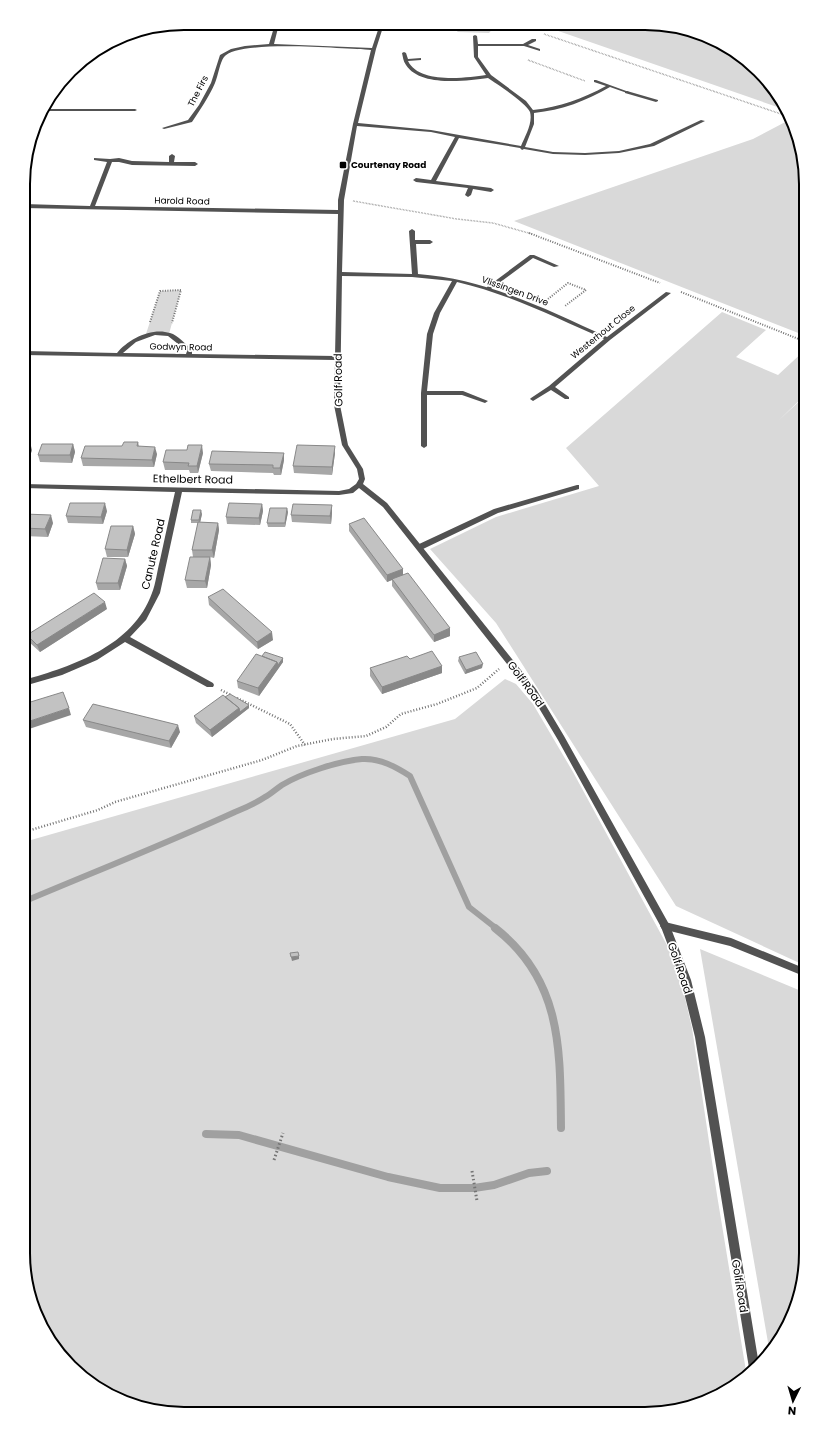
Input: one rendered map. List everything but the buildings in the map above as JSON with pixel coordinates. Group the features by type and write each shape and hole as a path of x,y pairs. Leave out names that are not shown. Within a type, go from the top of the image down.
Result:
{"street":[{"path":"275,30 271,45 374,49"},
{"name":"Golf Road","path":"380,30 355,124 341,200 337,405 345,445 360,469 362,479 359,485 386,505 533,691 557,731 665,926 686,980 700,1037 753,1363"},
{"path":"475,36 476,57 489,76 524,102 532,112 532,124 522,149"},
{"path":"524,45 534,40"},
{"name":"The Firs","path":"164,128 190,121 201,105 212,83 222,56 231,50 245,46 271,45"},
{"path":"475,45 524,45 538,50"},
{"path":"404,53 408,66 415,72 426,76 444,80 466,80 489,76"},
{"path":"406,60 419,59"},
{"path":"596,81 656,101"},
{"path":"532,112 560,109 576,104 609,86"},
{"path":"49,110 135,110"},
{"path":"355,124 389,126 458,135 522,149 553,153 585,154 619,152 652,145 703,122"},
{"path":"433,182 458,135"},
{"path":"171,163 172,156"},
{"path":"96,159 110,161 119,160 132,163 194,164"},
{"path":"92,207 110,161"},
{"path":"416,180 491,190"},
{"path":"468,195 471,188"},
{"name":"Harold Road","path":"30,206 340,212"},
{"path":"412,231 415,275"},
{"path":"413,242 430,242"},
{"path":"489,288 532,256 556,266"},
{"name":"Vlissingen Drive","path":"339,274 415,275 455,280 489,288 608,339"},
{"path":"424,446 424,393 430,334 437,313 455,280"},
{"name":"Westerhout Close","path":"533,399 551,387 608,339 668,293"},
{"path":"119,354 122,349 146,334 169,334 190,351 189,356"},
{"name":"Godwyn Road","path":"30,352 337,358"},
{"path":"551,387 567,398"},
{"path":"424,393 463,393 485,401"},
{"name":"Ethelbert Road","path":"30,486 339,493 351,491 359,485"},
{"path":"420,547 496,511 578,487"},
{"name":"Canute Road","path":"30,681 59,673 87,661 125,638 143,618 156,593 179,489"},
{"path":"125,638 210,685"},
{"path":"665,926 731,942 799,970"}],"path":[{"path":"539,32 782,114"},
{"path":"538,50 538,53 527,60 556,72 562,72 588,82 596,81"},
{"path":"341,200 363,202 457,219 493,223 533,234 666,286"},
{"path":"537,308 568,283 586,290 554,315"},
{"path":"146,334 160,291 181,290 169,334"},
{"path":"676,290 799,339"},
{"path":"30,830 91,812 115,802 262,760 305,744 333,739 366,736 386,727 400,714 437,704 477,688 509,661"},
{"path":"210,685 290,724 305,744"},
{"path":"274,1160 283,1133"},
{"path":"472,1171 477,1201"}],"shaded area":[{"path":"458,30 492,30 489,33 457,32"},
{"path":"555,30 655,30 695,38 731,56 747,68 761,82 778,107"},
{"path":"786,122 794,144 799,174 799,333 514,221 753,139"},
{"path":"181,290 169,334 146,334 160,291"},
{"path":"722,312 766,330 736,357 778,375 799,356 799,401 778,421 799,402 799,963 676,906 496,623 430,549 496,517 599,486 566,448"},
{"path":"505,679 516,684 533,704 573,772 668,947 682,985 692,1028 717,1195 746,1370 731,1381 695,1399 655,1407 174,1407 144,1402 116,1391 98,1381 82,1369 68,1355 56,1339 38,1303 31,1273 30,840 455,719"},
{"path":"700,949 799,990 799,1263 791,1303 783,1321 768,1345"}],"waterway":[{"path":"30,899 156,847 247,807 267,796 282,785 300,776 343,762 369,759 388,764 410,776 469,907 497,929"},
{"path":"495,928 517,949 534,971 546,994 558,1045 561,1128"},
{"path":"206,1134 239,1135 388,1177 440,1188 474,1188 494,1185 529,1173 547,1171"}],"place":[{"name":"Courtenay Road","path":"343,165"}]}
